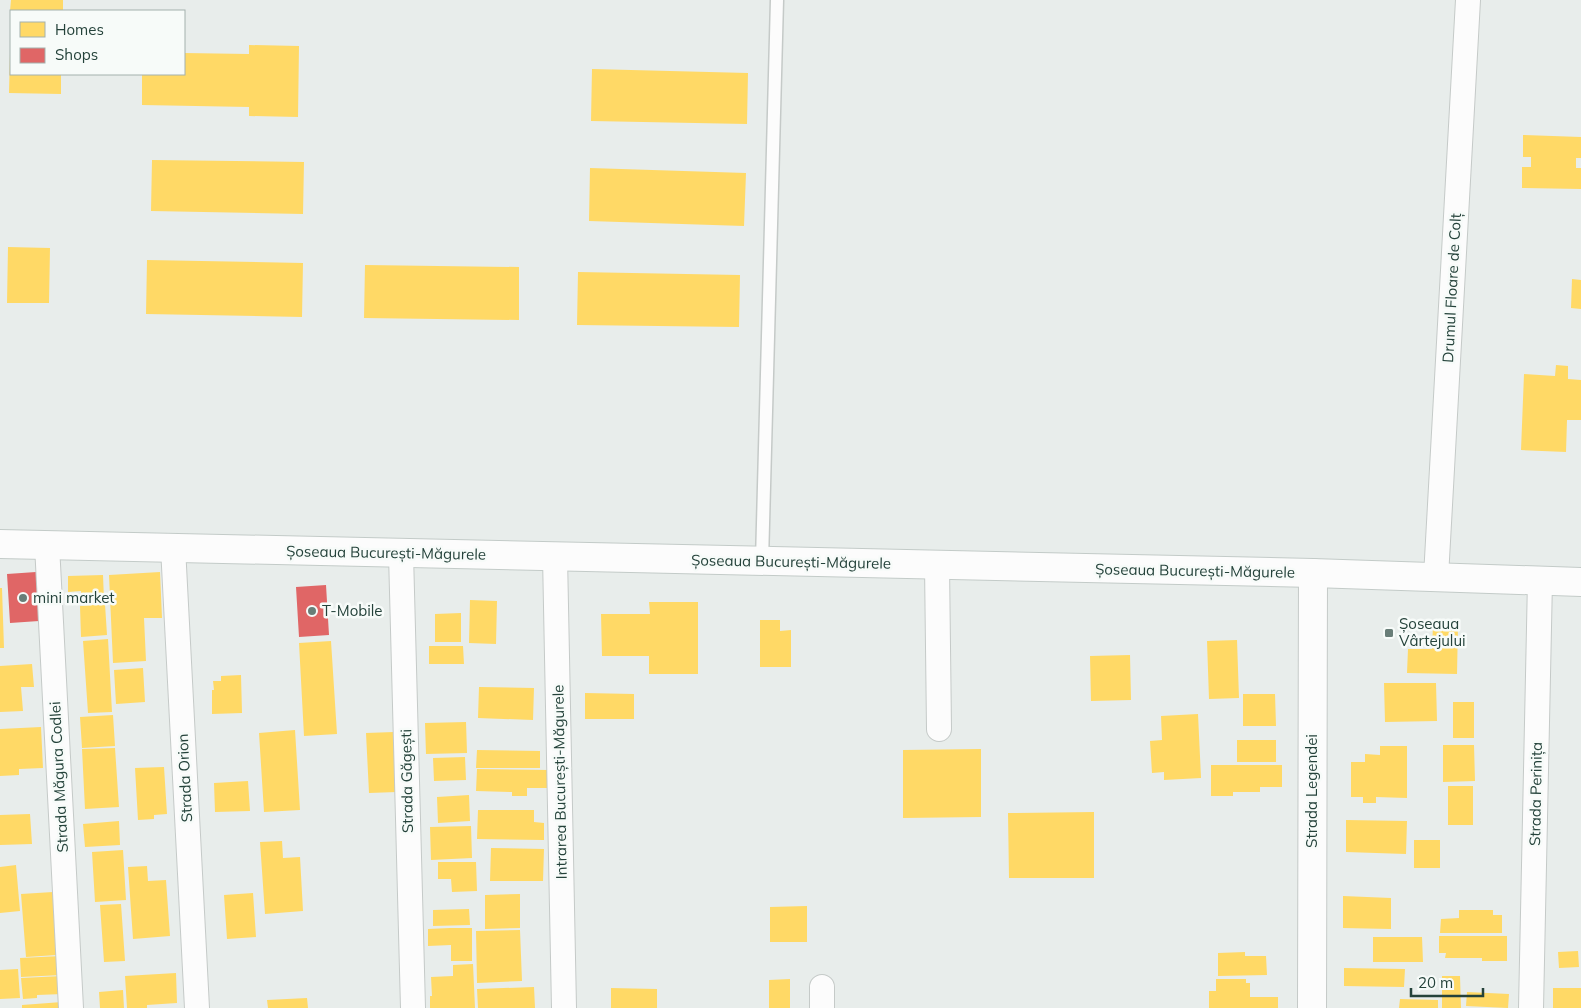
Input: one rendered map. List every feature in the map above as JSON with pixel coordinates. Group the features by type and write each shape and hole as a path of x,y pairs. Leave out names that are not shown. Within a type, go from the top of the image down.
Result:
{"main road":[{"name":"Șoseaua București-Măgurele","path":"0,544 1436,576 1581,582"},
{"name":"Strada Legendei","path":"1312,1008 1313,574"}],"street":[{"name":"Drumul Floare de Colț","path":"1436,576 1468,0"},
{"name":"Strada Măgura Codlei","path":"47,545 71,1008"},
{"name":"Strada Orion","path":"173,547 197,1008"},
{"name":"Strada Găgești","path":"401,554 413,1008"},
{"name":"Intrarea București-Măgurele","path":"555,556 564,1008"},
{"path":"937,565 939,728"},
{"name":"Strada Perinița","path":"1531,1008 1540,580"}],"lane":[{"path":"762,561 777,0"}],"building: Homes":[{"path":"11,0 63,0 63,10 10,10"},
{"path":"249,45 299,46 298,117 249,116 249,107 142,105 142,75 185,75 185,53 249,54"},
{"path":"10,54 10,75 61,75 61,94 9,93"},
{"path":"592,69 748,73 747,124 591,121"},
{"path":"1523,135 1581,137 1581,158 1576,158 1576,168 1581,168 1581,189 1522,188 1522,167 1531,167 1531,157 1523,157"},
{"path":"152,160 304,162 303,214 151,211"},
{"path":"590,168 746,173 744,226 589,221"},
{"path":"8,247 50,248 49,303 7,303"},
{"path":"147,260 303,263 302,317 146,314"},
{"path":"365,265 519,267 519,320 364,318"},
{"path":"578,272 740,275 739,327 577,325"},
{"path":"1572,279 1581,280 1581,309 1571,308"},
{"path":"1556,365 1568,366 1568,379 1581,380 1581,420 1567,420 1566,452 1521,450 1524,374 1555,376"},
{"path":"160,572 162,618 144,618 146,661 113,663 109,575"},
{"path":"103,575 104,600 82,601 81,591 68,592 68,576"},
{"path":"0,588 2,588 4,648 0,648"},
{"path":"470,600 497,601 496,644 469,643"},
{"path":"649,602 698,602 698,674 649,674 649,656 602,656 601,614 650,614"},
{"path":"105,604 107,635 81,637 80,606"},
{"path":"461,613 461,642 435,642 435,614"},
{"path":"760,620 780,620 780,631 791,630 791,667 760,667"},
{"path":"1433,625 1458,625 1457,674 1407,673 1408,649 1432,649"},
{"path":"108,639 112,712 88,713 83,641"},
{"path":"1237,640 1239,698 1209,699 1207,641"},
{"path":"331,641 337,734 304,736 299,643"},
{"path":"429,646 463,646 464,664 429,664"},
{"path":"1130,655 1131,700 1091,701 1090,656"},
{"path":"32,664 34,687 21,687 23,711 0,712 0,666"},
{"path":"143,668 145,702 116,704 114,670"},
{"path":"241,675 242,713 212,714 213,681 221,681 221,676"},
{"path":"1384,683 1436,683 1437,721 1385,722"},
{"path":"479,687 534,688 533,720 478,718"},
{"path":"585,693 634,694 634,719 585,719"},
{"path":"1243,694 1275,694 1276,726 1243,726"},
{"path":"1453,702 1474,702 1474,738 1453,738"},
{"path":"1198,714 1201,778 1164,780 1164,772 1152,773 1150,741 1162,740 1161,716"},
{"path":"113,715 115,746 82,748 80,717"},
{"path":"466,722 467,753 426,754 425,723"},
{"path":"41,727 43,768 19,769 19,775 0,776 0,729"},
{"path":"295,730 300,810 264,812 259,733"},
{"path":"394,732 397,792 369,793 366,733"},
{"path":"1237,740 1276,740 1276,762 1237,762"},
{"path":"1443,745 1474,745 1475,781 1443,782"},
{"path":"1380,746 1407,746 1407,798 1376,797 1376,803 1363,803 1363,797 1351,797 1351,762 1365,762 1365,754 1380,755"},
{"path":"115,748 119,807 85,809 82,749"},
{"path":"981,749 981,817 903,818 903,750"},
{"path":"477,750 540,751 540,768 476,768"},
{"path":"465,757 466,780 434,781 433,758"},
{"path":"1211,765 1282,765 1282,787 1260,787 1260,792 1233,792 1233,796 1211,796"},
{"path":"164,767 167,814 154,815 154,819 138,820 135,768"},
{"path":"477,769 549,770 549,788 527,788 527,796 512,796 512,792 476,791"},
{"path":"248,781 250,811 215,812 214,783"},
{"path":"1448,786 1473,786 1473,825 1448,825"},
{"path":"469,795 470,821 438,823 437,797"},
{"path":"478,810 534,810 534,822 544,823 544,840 477,839"},
{"path":"1094,812 1094,878 1009,878 1008,813"},
{"path":"30,814 32,844 0,845 0,815"},
{"path":"1346,820 1407,821 1406,854 1346,852"},
{"path":"119,821 120,845 85,847 83,824"},
{"path":"471,826 472,858 431,860 430,827"},
{"path":"1414,840 1440,840 1440,868 1414,868"},
{"path":"282,841 283,858 300,857 303,911 265,914 260,842"},
{"path":"491,848 544,849 543,881 490,881"},
{"path":"123,850 126,900 95,902 92,852"},
{"path":"438,862 476,862 477,891 452,892 451,879 438,879"},
{"path":"16,865 20,911 0,913 0,867"},
{"path":"147,866 148,881 166,880 170,936 133,939 128,867"},
{"path":"53,892 57,955 26,957 21,894"},
{"path":"253,893 256,937 227,939 224,895"},
{"path":"520,894 520,928 485,929 485,895"},
{"path":"1343,896 1391,898 1391,929 1343,928"},
{"path":"121,904 125,961 104,962 100,905"},
{"path":"807,906 807,942 770,942 770,907"},
{"path":"469,909 470,925 433,926 433,910"},
{"path":"1459,910 1493,910 1493,915 1502,915 1502,933 1440,933 1441,919 1459,918"},
{"path":"472,928 472,961 451,961 451,945 428,946 428,929"},
{"path":"520,930 522,981 477,983 476,931"},
{"path":"1439,936 1507,936 1507,961 1482,961 1482,958 1445,958 1446,953 1439,953"},
{"path":"1373,937 1422,937 1423,962 1373,962"},
{"path":"1578,951 1579,967 1559,968 1558,952"},
{"path":"1245,952 1245,956 1266,956 1267,975 1218,976 1218,953"},
{"path":"61,956 62,975 21,977 20,958"},
{"path":"473,964 475,1008 430,1008 430,996 432,996 431,977 453,976 453,965"},
{"path":"1344,968 1405,969 1404,987 1344,986"},
{"path":"18,969 20,998 0,999 0,970"},
{"path":"176,973 177,1003 147,1005 147,1008 127,1008 125,976"},
{"path":"62,976 63,994 37,995 37,998 23,999 21,978"},
{"path":"1442,976 1460,976 1461,1008 1442,1008"},
{"path":"790,979 790,1008 769,1008 769,980"},
{"path":"1216,979 1246,979 1246,983 1250,983 1250,997 1278,997 1278,1008 1209,1008 1209,991 1216,991"},
{"path":"534,987 535,1008 478,1008 477,989"},
{"path":"611,988 657,989 657,1008 611,1008"},
{"path":"1553,988 1581,988 1581,1008 1553,1008"},
{"path":"123,990 124,1008 100,1008 99,992"},
{"path":"1467,992 1509,994 1508,1008 1466,1006"},
{"path":"307,998 308,1008 268,1008 267,1000"},
{"path":"1400,999 1438,1000 1438,1008 1399,1008"},
{"path":"62,1002 62,1008 22,1008 22,1005"}],"building: Shops":[{"name":"mini market","path":"36,572 39,621 10,623 7,574"},
{"name":"T-Mobile","path":"326,585 329,635 299,637 296,587"}],"place":[{"name":"mini market","path":"23,598"},
{"name":"T-Mobile","path":"312,611"},
{"name":"Șoseaua Vârtejului","path":"1389,633"}]}
